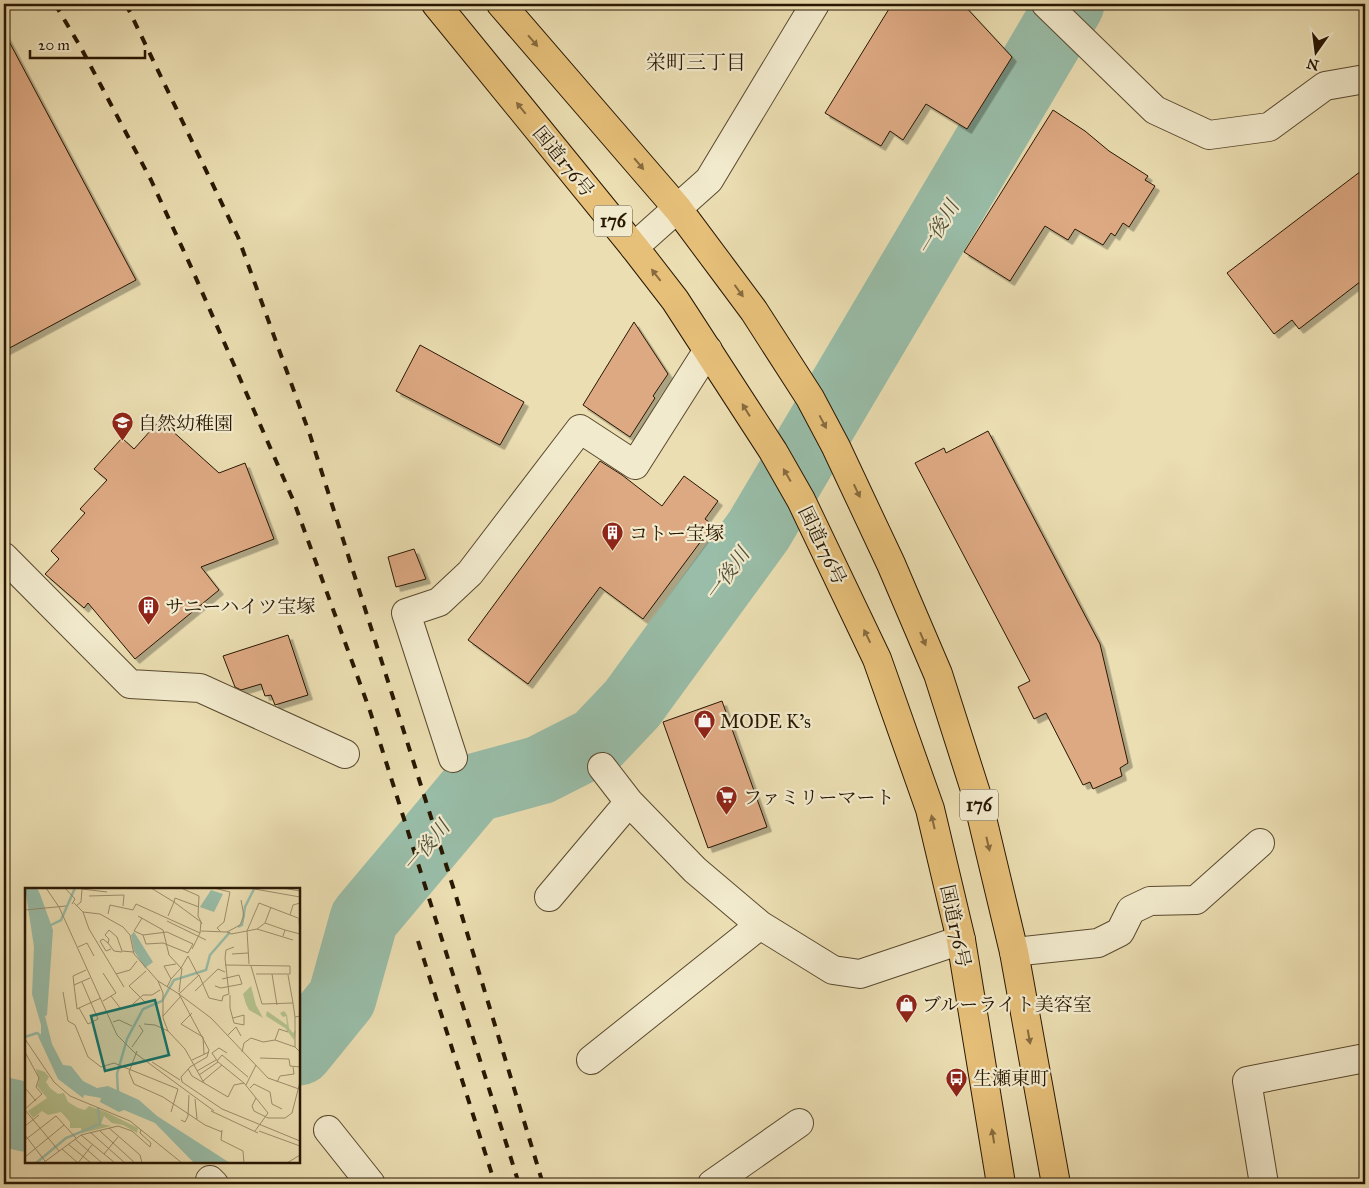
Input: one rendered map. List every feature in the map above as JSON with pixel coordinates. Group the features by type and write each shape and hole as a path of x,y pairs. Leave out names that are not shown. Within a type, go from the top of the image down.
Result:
{"highway":[{"name":"国道176号","path":"436,4 675,300 773,451 801,500 878,659 930,809 961,940 1001,1184"},
{"name":"176","path":"501,4 678,209 754,311 810,398 836,447 891,564 938,674 976,793 1014,952 1056,1184"}],"street":[{"path":"634,247 709,180 815,4"},
{"path":"1046,4 1155,110 1209,135 1269,127 1325,86 1365,78"},
{"path":"453,758 406,613 439,602 470,574 580,429 635,465 708,350"},
{"path":"4,556 130,684 200,688 345,754"},
{"path":"602,767 629,802 695,870 760,925 833,970 860,974 961,940"},
{"path":"549,898 629,802"},
{"path":"1014,952 1098,944 1120,932 1131,910 1150,901 1196,900 1260,842"},
{"path":"591,1060 760,925"},
{"path":"1264,1184 1246,1081 1365,1058"},
{"path":"712,1184 743,1175 799,1123"},
{"path":"328,1130 371,1184"}],"building":[{"path":"892,4 963,4 1012,57 967,129 926,104 903,140 890,131 881,146 825,113"},
{"path":"4,32 136,280 4,351"},
{"path":"1053,110 1085,131 1109,151 1148,176 1145,180 1155,186 1129,227 1123,223 1115,236 1111,233 1103,245 1075,229 1068,240 1045,226 1010,281 964,252"},
{"path":"1365,168 1365,278 1299,329 1292,320 1274,334 1227,273"},
{"path":"634,322 668,374 630,437 583,405"},
{"path":"420,345 524,402 500,445 396,391"},
{"path":"160,420 219,473 245,463 274,539 201,567 219,590 135,659 88,603 84,608 45,574 59,559 51,551 85,513 80,509 107,480 94,469 122,438 134,449"},
{"path":"988,431 1100,644 1128,763 1120,768 1122,776 1093,789 1090,782 1083,785 1046,713 1034,719 1018,687 1030,681 915,463 944,448 946,453"},
{"name":"コトー宝塚","path":"600,461 622,475 662,506 684,476 718,501 705,519 713,525 643,619 600,587 528,684 468,640"},
{"path":"414,549 426,579 396,587 388,557"},
{"path":"288,635 308,695 275,705 271,695 265,696 261,684 241,690 235,687 223,656"},
{"path":"722,701 767,827 708,848 663,722"}],"waterway":[{"name":"一後川","path":"300,1050 342,998 364,919 474,788 540,770 597,741 632,704 759,530 1070,4"},
{"name":"一後川","path":"4,1112 25,1117"}],"railway":[{"path":"55,4 80,46 151,180 294,502 370,711 519,1184"},
{"path":"126,4 238,237 310,435 455,893 543,1184"},
{"path":"418,941 495,1184"}],"place":[{"name":"自然幼稚園","path":"122,442"},
{"name":"コトー宝塚","path":"613,552"},
{"name":"サニーハイツ宝塚","path":"149,625"},
{"name":"MODE K's","path":"704,740"},
{"name":"ファミリーマート","path":"727,816"},
{"name":"ブルーライト美容室","path":"906,1023"},
{"name":"生瀬東町","path":"957,1097"}],"district":[{"name":"栄町三丁目","path":"696,62"}]}
